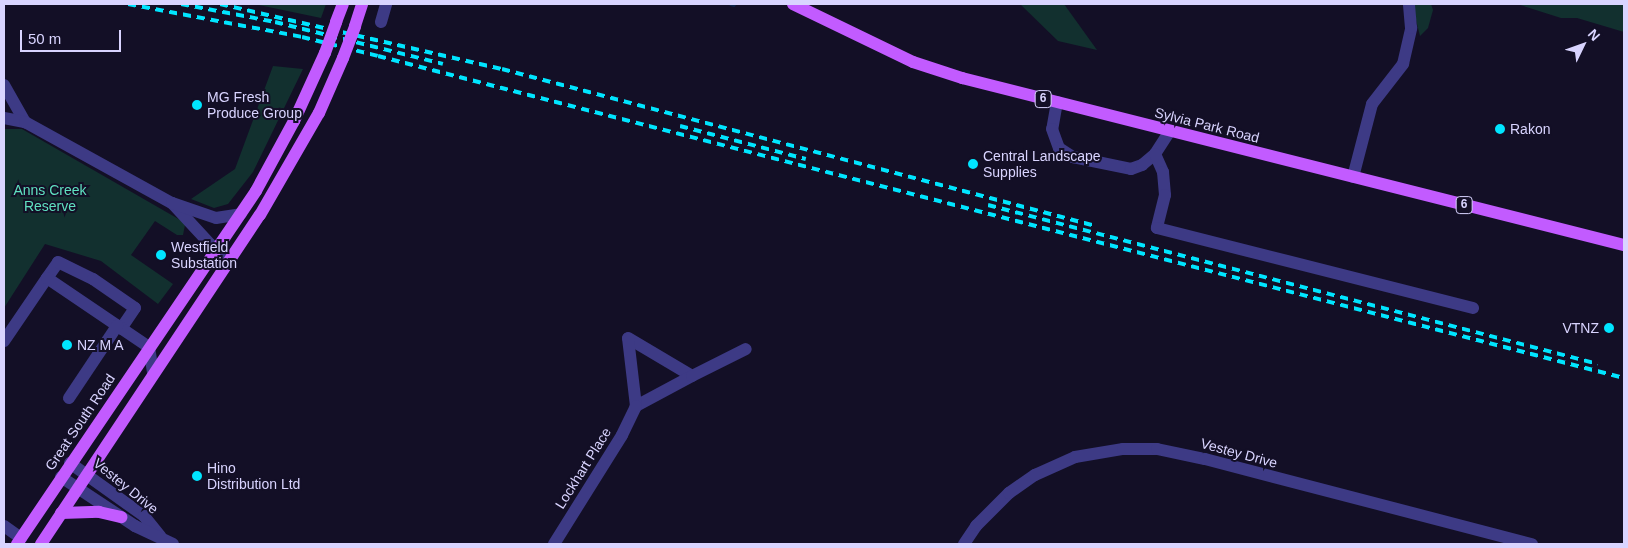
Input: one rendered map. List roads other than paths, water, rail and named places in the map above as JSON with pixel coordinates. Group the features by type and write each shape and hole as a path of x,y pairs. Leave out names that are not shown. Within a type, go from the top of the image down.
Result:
{"main road":[{"name":"Great South Road","path":"19,541 149,347 242,214 277,154 325,53 343,4"},
{"path":"41,544 153,372 231,260 281,182 319,113 343,58 362,4"},
{"name":"Sylvia Park Road","path":"793,4 913,62 1057,102 1624,245"},
{"path":"61,513 99,512 121,517"}],"street":[{"path":"380,22 386,4"},
{"path":"1352,177 1372,104 1403,64 1411,28 1409,4"},
{"path":"4,85 25,122"},
{"path":"1057,102 1052,129 1059,148 1073,157 1131,169 1142,165 1154,154 1170,131"},
{"path":"4,118 25,122 172,203 216,218 242,214"},
{"path":"1154,154 1163,172 1165,195 1157,228 1473,308"},
{"path":"172,203 218,250 231,260"},
{"path":"4,341 58,262 93,279 135,308 69,398"},
{"path":"47,278 149,347 153,372"},
{"path":"692,376 628,338 636,406 746,350"},
{"name":"Lockhart Place","path":"554,544 622,434 636,406"},
{"name":"Vestey Drive","path":"964,544 976,526 1009,493 1035,475 1075,457 1123,449 1157,449 1197,457 1532,544"},
{"name":"Vestey Drive","path":"70,463 87,473 144,516 160,536"},
{"name":"Vestey Drive","path":"61,477 121,517 173,544"},
{"path":"4,526 19,541"}],"railway":[{"path":"128,4 302,37 1624,378"},
{"path":"181,4 275,22 443,64"},
{"path":"220,4 502,69 1096,226"},
{"path":"680,126 806,159"},
{"path":"988,205 1598,364"}],"place":[{"name":"MG Fresh Produce Group","path":"197,105"},
{"name":"Rakon","path":"1500,129"},
{"name":"Central Landscape Supplies","path":"973,164"},
{"name":"Westfield Substation","path":"161,255"},
{"name":"VTNZ","path":"1609,328"},
{"name":"NZ M A","path":"67,345"},
{"name":"Hino Distribution Ltd","path":"197,476"}],"park label":[{"name":"Anns Creek Reserve","path":"50,198"}]}
